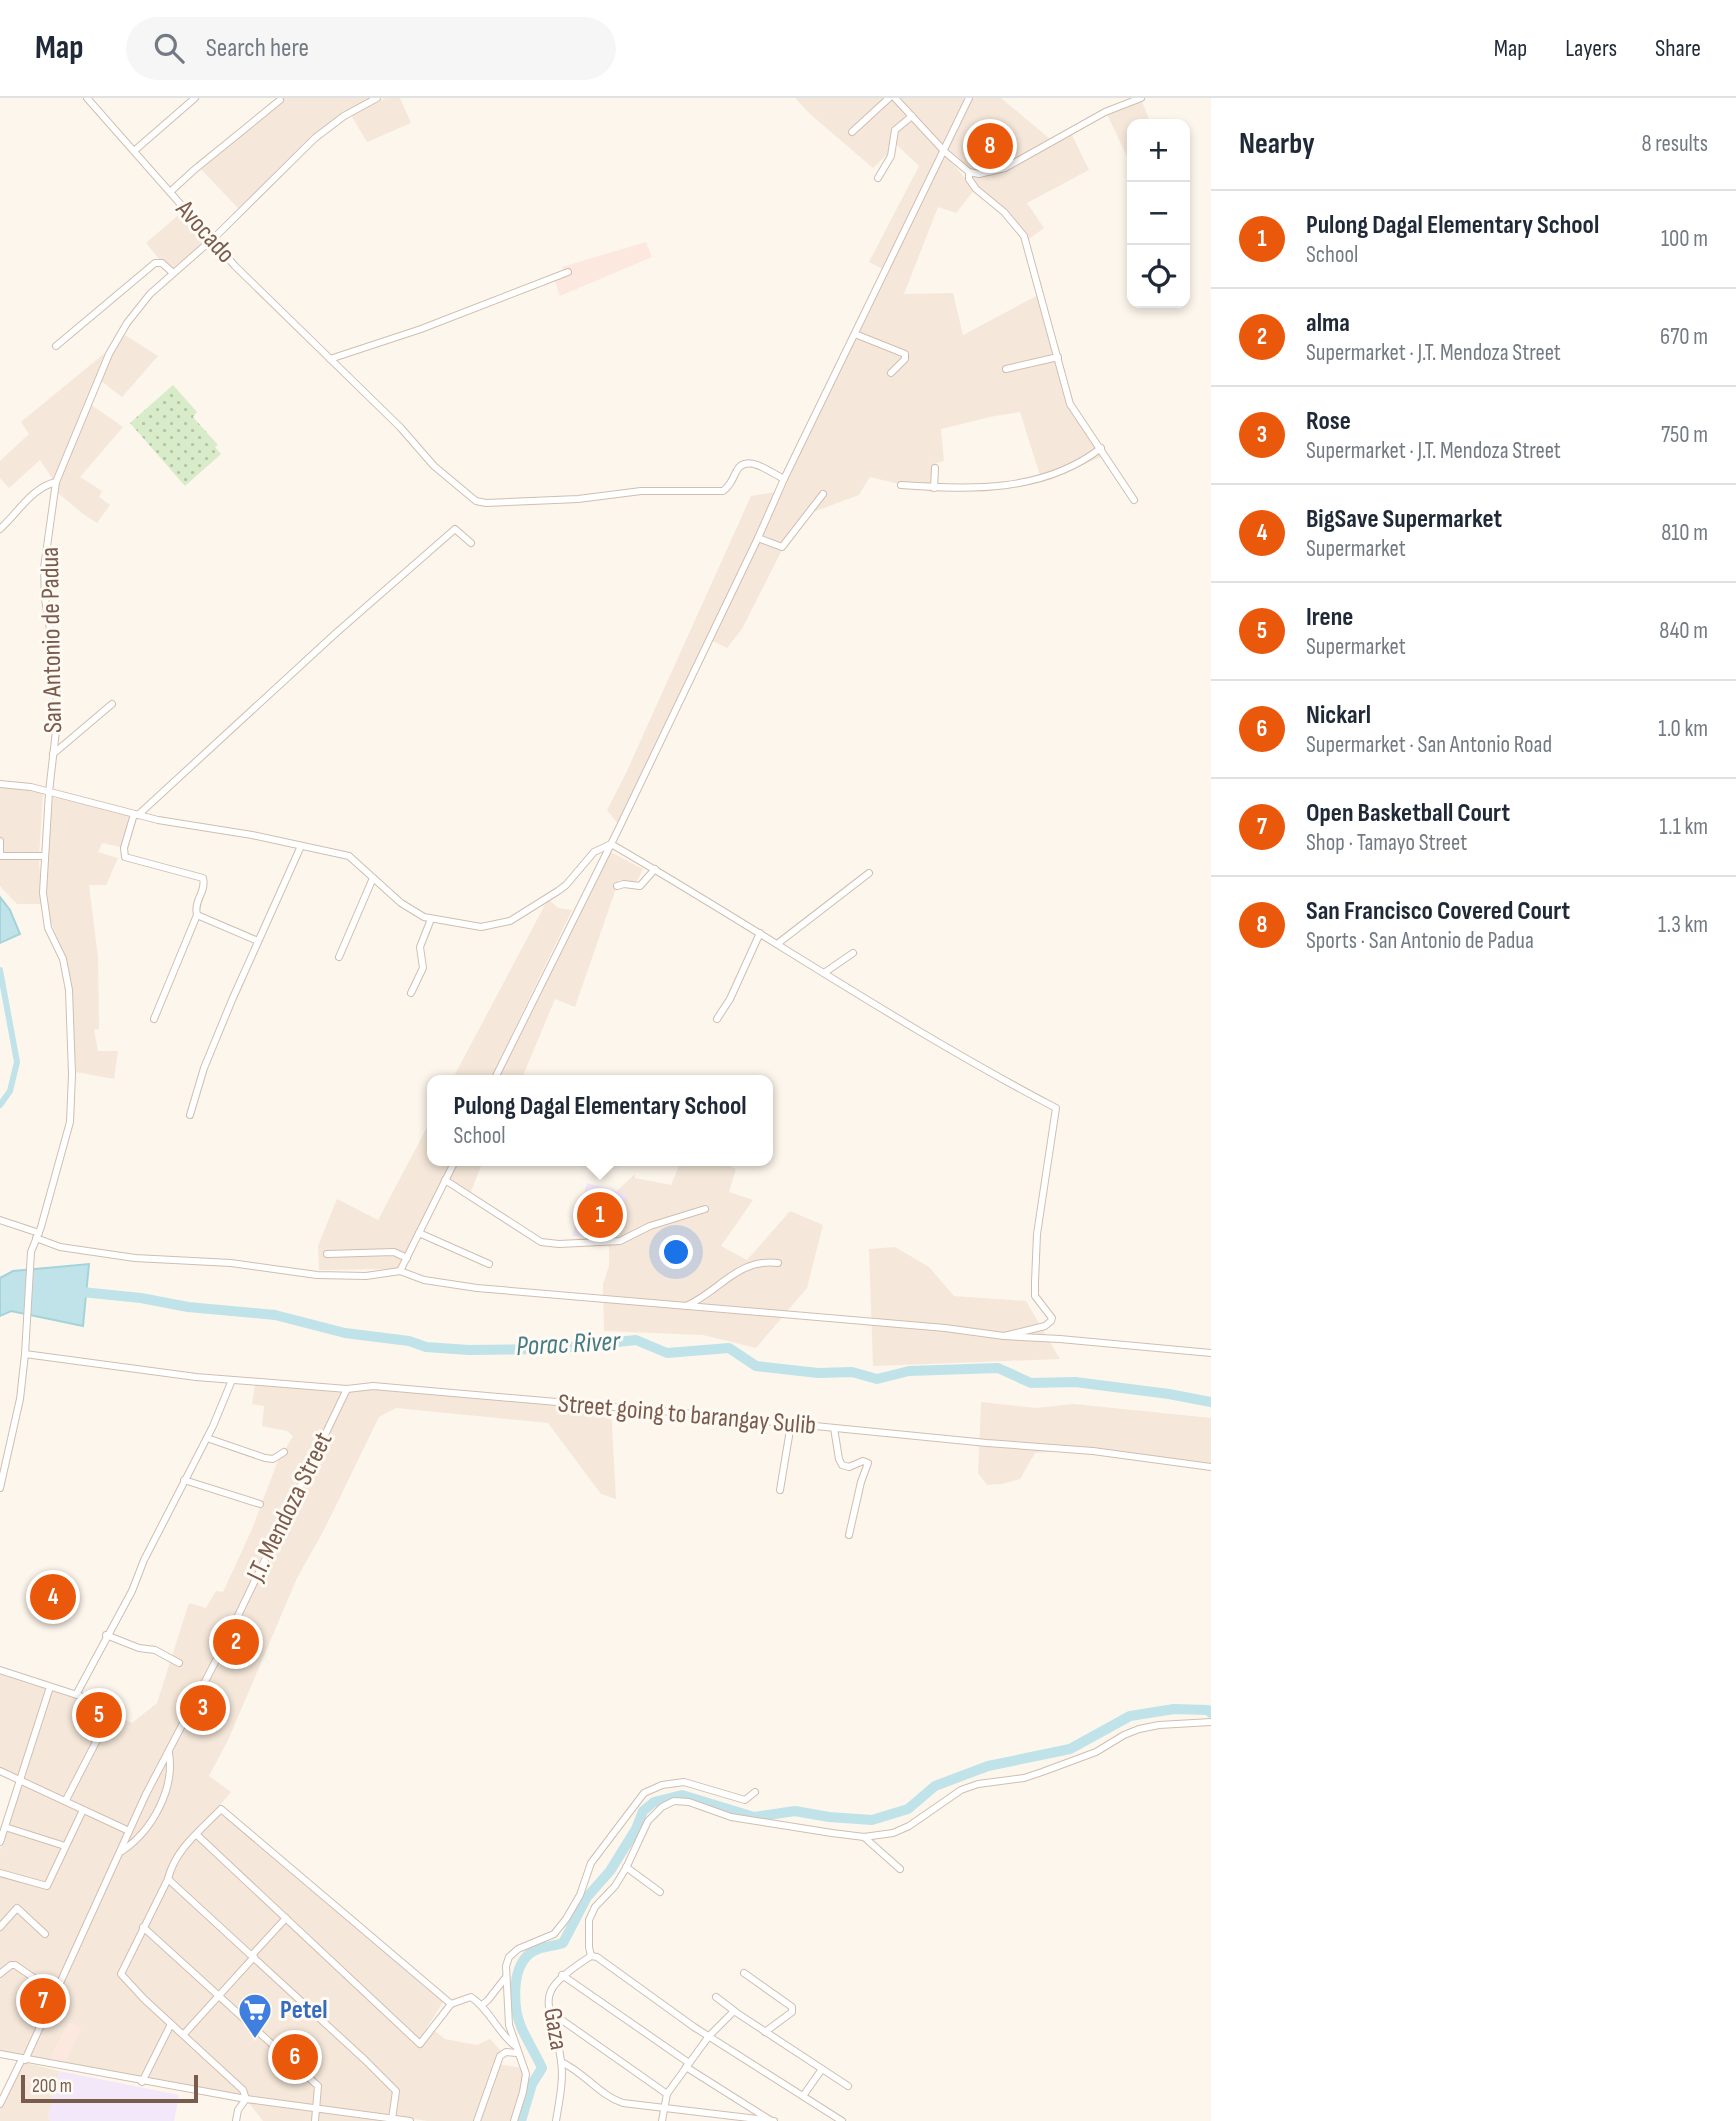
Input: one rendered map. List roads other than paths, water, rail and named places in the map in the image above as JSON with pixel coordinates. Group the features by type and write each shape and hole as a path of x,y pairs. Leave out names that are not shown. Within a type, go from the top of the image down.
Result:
{"street":[{"name":"Avocado","path":"87,98 211,240 400,427 434,466 479,503 578,499 641,491 723,491 739,466 746,462 784,479"},
{"path":"134,151 195,98"},
{"name":"San Antonio de Padua","path":"0,1488 20,1399 30,1258 70,1122 72,1074 69,990 63,959 48,928 43,893 48,792 57,722 56,667 44,568 56,482 109,354 127,323 150,294 211,240 315,138 344,116 377,98"},
{"path":"852,132 889,98"},
{"path":"895,98 945,152 969,172 985,174 1006,168 1105,111 1141,98"},
{"path":"497,1075 970,98"},
{"path":"170,192 280,100"},
{"path":"878,177 891,156 895,130 912,116"},
{"path":"969,172 969,179 976,188 1004,212 1024,236 1070,404 1134,500"},
{"path":"56,346 155,262 162,263 173,272"},
{"path":"330,359 421,329 568,272"},
{"path":"855,334 905,354 905,359 891,373"},
{"path":"1006,369 1058,357"},
{"path":"901,485 986,488 1022,483 1061,473 1101,448"},
{"path":"934,488 935,468"},
{"path":"0,529 14,512 44,485 56,482"},
{"path":"758,538 782,547 823,494"},
{"path":"154,1020 197,915 195,905 205,883 203,877 125,857 124,848 136,815 455,529 471,543"},
{"path":"53,754 112,704"},
{"path":"0,784 48,792 136,815 349,856 401,903 424,917 481,927 510,921 566,885 594,852 611,844"},
{"path":"0,841 1,856 44,856"},
{"path":"611,844 874,1004 1056,1108 1037,1234 1035,1282 1035,1296 1052,1318 1045,1326 1004,1336"},
{"path":"190,1115 204,1068 301,846"},
{"path":"617,886 640,886 655,869"},
{"path":"777,944 869,873"},
{"path":"339,957 373,878"},
{"path":"197,915 258,941"},
{"path":"411,993 423,968 419,950 431,919"},
{"path":"717,1020 730,999 760,933"},
{"path":"824,973 853,953"},
{"path":"400,1270 453,1166"},
{"path":"446,1180 541,1242 559,1244 620,1241 650,1226 705,1209"},
{"path":"0,1220 60,1247 135,1258 231,1263 317,1275 366,1276 400,1270 424,1280 477,1288 1211,1353"},
{"path":"419,1233 489,1264"},
{"path":"327,1254 394,1252 407,1258"},
{"path":"684,1306 704,1298 733,1272 766,1262 778,1263"},
{"name":"Street going to barangay Sulib","path":"25,1354 232,1380 347,1388 373,1386 1093,1451 1211,1467"},
{"path":"77,1693 132,1591 144,1560 228,1395 232,1380"},
{"name":"J.T. Mendoza Street","path":"0,2104 56,1993 129,1830 222,1648 347,1388"},
{"path":"780,1490 791,1424"},
{"path":"834,1428 842,1465 849,1467 863,1461 868,1464 860,1482 849,1535"},
{"path":"207,1438 265,1458 273,1459 284,1452"},
{"path":"184,1480 260,1504"},
{"path":"106,1635 139,1648 155,1650 179,1663"},
{"path":"0,1671 77,1693 114,1707 66,1800"},
{"path":"0,1842 50,1687"},
{"path":"842,2121 709,2036 597,1957 591,1956 589,1930 592,1913 601,1899 615,1886 648,1821 662,1807 674,1801 689,1802 731,1817 864,1837 894,1833 909,1826 961,1790 978,1784 1024,1778 1096,1752 1139,1729 1211,1722"},
{"path":"121,1852 136,1842 153,1820 162,1800 171,1766 169,1752"},
{"path":"0,1771 129,1830"},
{"path":"514,2121 526,2074 508,2018 509,1957 517,1949 554,1934 580,1895 591,1863 644,1793 662,1785 684,1782 745,1800 755,1792"},
{"path":"246,2099 243,2090 121,1975 168,1879 170,1869 183,1847 220,1809 452,2004"},
{"path":"0,1873 47,1886 83,1810"},
{"path":"5,1827 65,1846"},
{"path":"197,1835 420,2044 452,2004 471,1997 482,2005 516,2049"},
{"path":"864,1837 900,1869"},
{"path":"626,1867 660,1892"},
{"path":"168,1879 396,2091 392,2119"},
{"path":"0,1927 17,1908 45,1934"},
{"path":"184,2034 286,1918"},
{"path":"144,1927 318,2086 315,2121"},
{"name":"Gaza","path":"556,2121 561,2062 549,2011 550,1992 562,1975 591,1956"},
{"path":"0,1974 15,1965 56,1993"},
{"path":"744,1973 792,2007 792,2012 765,2032"},
{"path":"562,1975 688,2065 773,2121"},
{"path":"482,2005 507,1976"},
{"path":"716,1997 848,2086"},
{"path":"549,2011 667,2094"},
{"path":"662,2121 667,2094 709,2036 734,2011"},
{"path":"142,2082 171,2024"},
{"path":"477,2121 500,2056 516,2049"},
{"path":"0,2054 246,2099 410,2121"},
{"path":"561,2062 571,2066 617,2101 773,2121"},
{"path":"803,2096 822,2069"},
{"path":"236,2121 238,2110 246,2099"}],"water":[{"path":"0,897 10,910 20,934 0,943"},
{"path":"89,1264 83,1326 11,1311 0,1316 0,1278 13,1271"}],"waterway":[{"path":"0,970 17,1062 10,1091 0,1105"},
{"name":"Porac River","path":"72,1291 141,1298 188,1307 275,1315 345,1333 409,1341 426,1347 469,1350 551,1349 636,1340 667,1353 729,1348 756,1366 818,1373 852,1372 877,1379 909,1371 998,1368 1031,1383 1075,1382 1211,1402"},
{"path":"521,2121 532,2084 542,2068 524,2034 517,2012 516,1980 522,1962 540,1948 563,1943 587,1897 610,1871 636,1829 643,1811 654,1802 682,1795 754,1817 795,1811 872,1820 908,1809 935,1786 988,1766 1070,1749 1130,1716 1174,1709 1208,1710 1211,1713"}],"place":[{"name":"San Francisco Covered Court","path":"990,146"},
{"name":"Pulong Dagal Elementary School","path":"600,1215"},
{"name":"BigSave Supermarket","path":"53,1597"},
{"name":"alma","path":"236,1642"},
{"name":"Rose","path":"203,1708"},
{"name":"Irene","path":"99,1715"},
{"name":"Open Basketball Court","path":"43,2001"},
{"name":"Petel","path":"255,2040"},
{"name":"Nickarl","path":"295,2057"}]}
